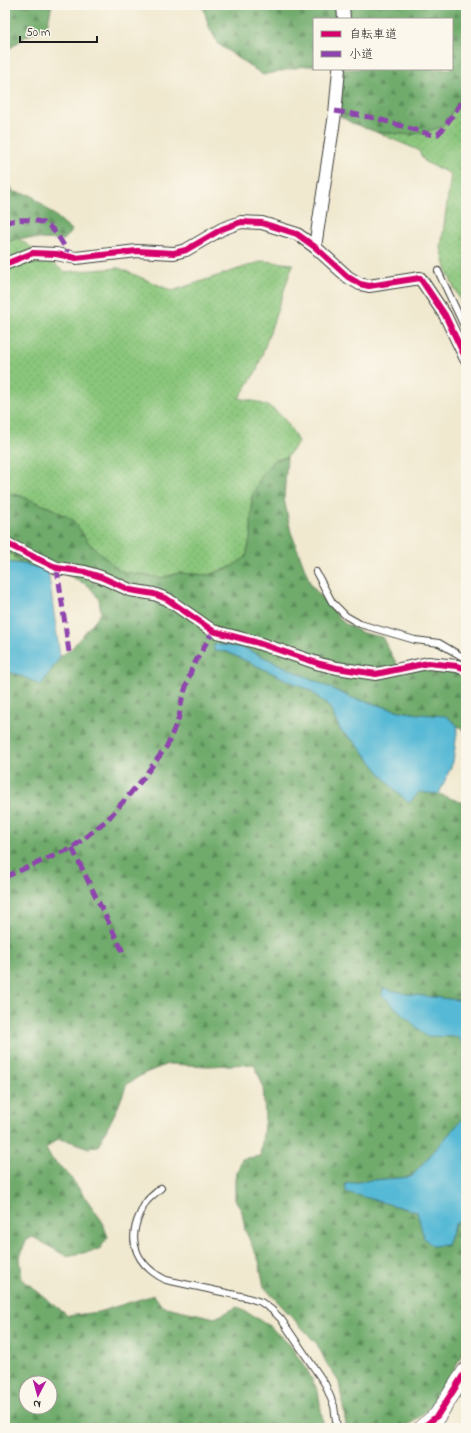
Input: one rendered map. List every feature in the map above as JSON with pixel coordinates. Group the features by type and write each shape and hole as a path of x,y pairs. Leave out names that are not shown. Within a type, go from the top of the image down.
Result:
{"street":[{"path":"342,5 344,18"},
{"path":"315,247 339,70"},
{"path":"5,264 33,252 76,258 137,251 174,254 186,250 222,229 241,222 262,223 297,234 360,284 368,286 420,278 445,315 466,359"},
{"path":"5,543 57,568 85,572 101,577 130,590 154,594 167,599 213,631 255,642 320,664 376,674 428,663 457,666 466,669"},
{"path":"422,1428 437,1416 466,1371"}],"lane":[{"path":"438,271 466,330"},
{"path":"316,572 332,602 346,616 360,624 415,640 439,643 466,659"},
{"path":"161,1188 147,1201 135,1225 135,1244 140,1260 147,1269 166,1280 245,1297 261,1302 272,1310 281,1319 325,1384 334,1406 337,1428"}],"green space":[{"path":"5,5 52,5 47,26 25,37 5,52"},
{"path":"203,5 466,5 466,92 442,127 411,135 376,132 352,123 341,117 335,97 336,70 453,70 453,18 313,18 313,66 304,66 263,75 218,44 208,25"},
{"path":"466,92 466,313 447,272 441,248 451,174 425,162 418,150 376,132 411,135 442,127"},
{"path":"5,180 14,192 31,195 72,230 64,240 18,238 5,243"},
{"path":"18,238 65,272 119,268 172,291 263,261 293,264 257,370 239,398 255,401 272,408 287,422 298,442 287,457 273,461 252,496 251,535 246,557 231,567 209,575 179,573 161,578 119,571 89,543 73,520 53,509 18,495 5,493 5,243"},
{"path":"287,457 284,499 291,532 311,585 344,623 363,633 382,637 399,668 460,670 466,676 466,733 458,726 419,714 400,711 352,698 244,648 214,651 227,652 311,691 330,708 341,731 355,742 391,786 409,803 419,791 439,794 466,804 466,1001 407,994 383,988 426,1036 458,1037 466,1049 466,1115 411,1177 345,1184 398,1207 417,1212 424,1238 447,1245 455,1224 466,1216 466,1334 462,1354 450,1378 435,1402 414,1422 400,1428 349,1428 346,1425 339,1382 327,1364 317,1344 264,1287 259,1261 245,1230 242,1212 235,1199 235,1178 242,1159 260,1156 265,1117 263,1086 254,1064 208,1066 168,1064 145,1073 127,1084 118,1107 98,1146 89,1148 69,1141 57,1139 46,1149 51,1158 70,1176 102,1221 108,1237 99,1250 66,1256 33,1237 26,1240 20,1257 22,1279 68,1316 98,1312 154,1295 162,1306 215,1318 237,1307 266,1323 290,1345 307,1370 318,1391 324,1428 5,1428 5,671 19,675 41,685 60,657 72,648 101,613 99,599 89,586 64,573 23,564 5,549 5,493 18,495 53,509 73,520 89,543 120,571 161,578 179,573 209,575 231,567 246,557 251,535 252,496 261,477 273,461"},
{"path":"5,549 23,564 5,562"}],"water":[{"path":"5,562 23,564 48,570 60,657 41,685 19,675 5,671"},
{"path":"214,644 244,648 352,698 400,711 446,716 458,726 453,762 439,794 419,792 409,803 391,786 355,742 341,731 330,708 311,691 227,652 214,651"},
{"path":"383,988 407,994 466,1001 466,1049 458,1037 426,1036 382,995"},
{"path":"466,1115 466,1216 455,1224 447,1245 432,1246 424,1238 417,1212 346,1192 345,1184 411,1177"}],"marked path":[{"path":"335,111 375,118 432,135 438,134 443,129 466,96"},
{"path":"5,223 16,220 35,220 46,224 53,230 64,245 69,256"},
{"path":"57,568 69,652"},
{"path":"5,877 72,848 108,819 141,781 167,746 179,717 182,699 192,668 213,631"},
{"path":"72,848 124,954"}],"cycle path":[{"path":"5,264 33,253 56,254 76,258 137,251 174,253 186,250 222,229 241,222 262,223 297,234 315,247 348,277 360,284 369,286 420,278 445,315 466,359"},
{"path":"5,543 57,568 85,572 101,577 130,590 154,594 167,599 213,631 255,642 320,664 376,674 428,663 457,666 466,669"},
{"path":"422,1428 437,1416 466,1371"}]}
